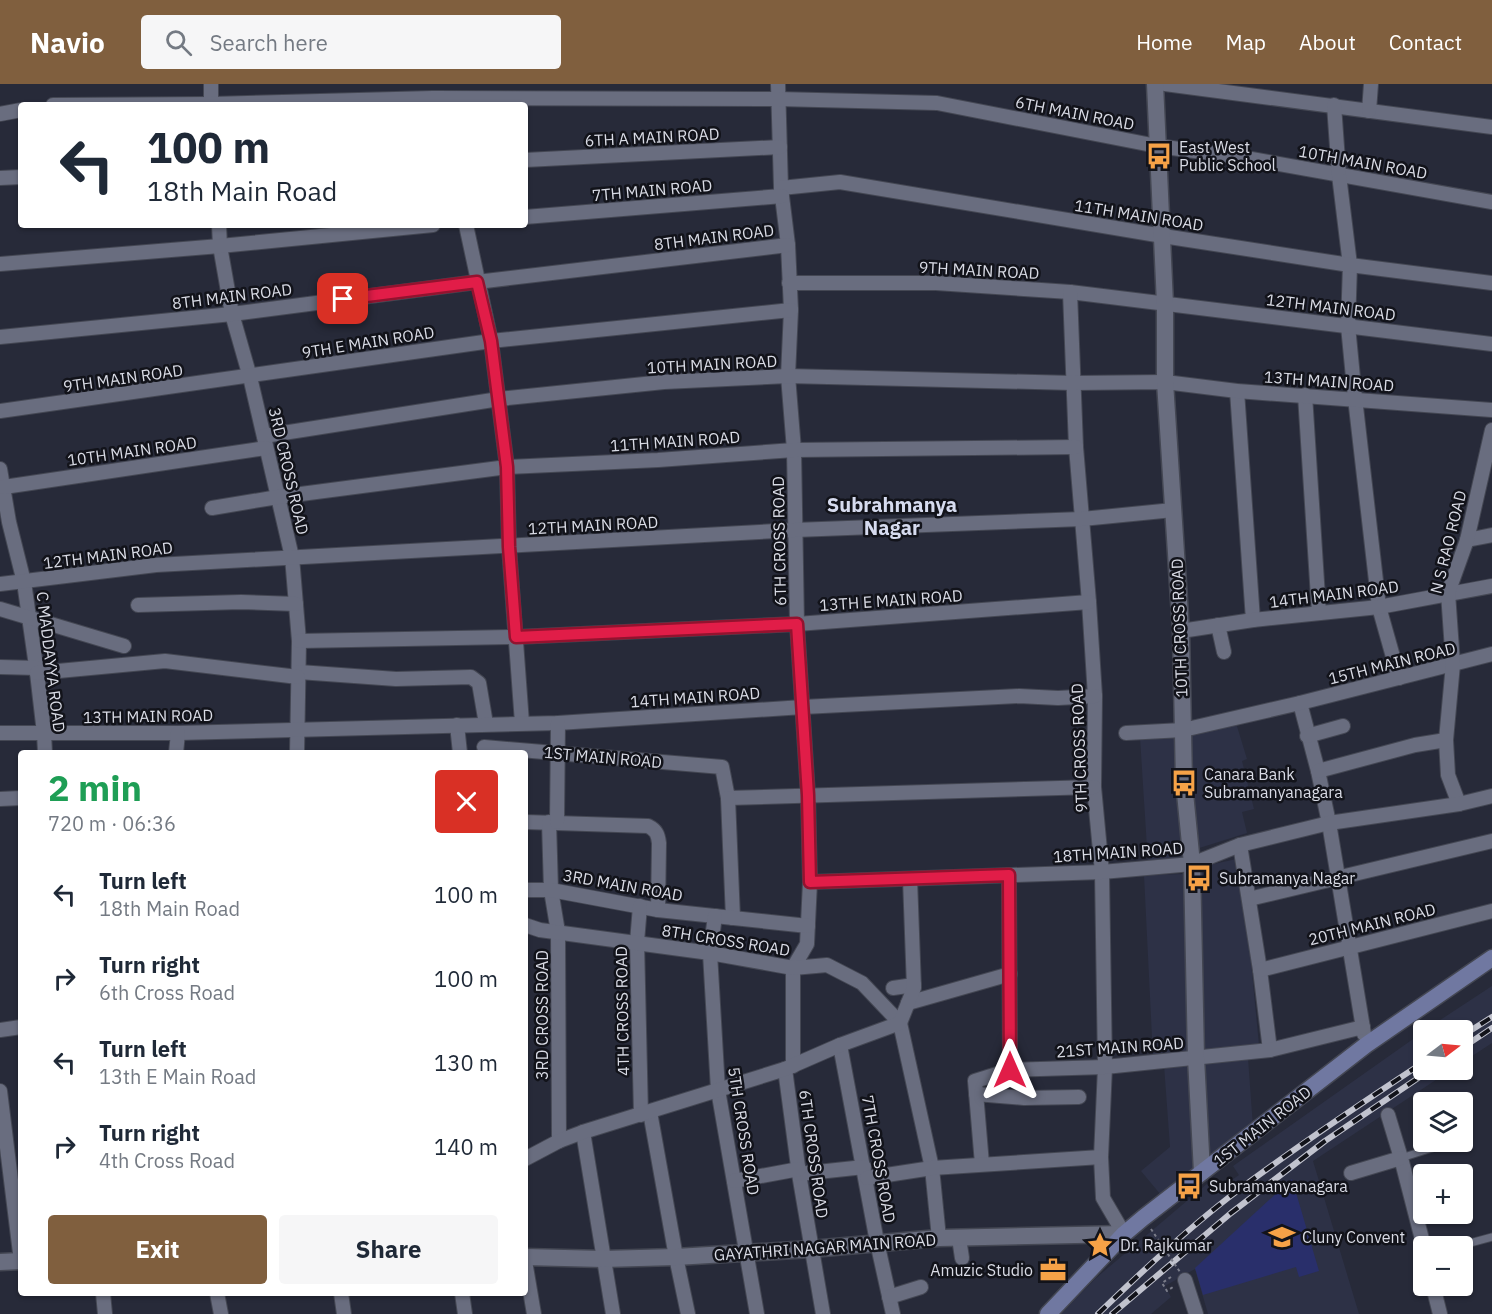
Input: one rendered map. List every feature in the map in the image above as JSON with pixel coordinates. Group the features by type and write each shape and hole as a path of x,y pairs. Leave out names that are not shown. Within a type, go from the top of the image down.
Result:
{"main road":[{"name":"1ST MAIN ROAD","path":"1048,1314 1124,1234 1365,1045 1492,958"}],"street":[{"path":"211,84 211,102"},
{"path":"430,84 434,102"},
{"name":"6TH CROSS ROAD","path":"778,84 782,192 788,245 791,310 788,376 794,450 797,624 808,795 810,882 807,944 793,968 789,1067 799,1171 823,1314"},
{"name":"10TH CROSS ROAD","path":"1155,84 1163,236 1165,381 1181,631 1184,783 1192,864 1196,1058 1202,1172"},
{"path":"1165,84 1492,127"},
{"path":"1370,111 1371,84"},
{"name":"6TH MAIN ROAD","path":"434,102 778,99 937,103 1157,146"},
{"path":"1334,105 1339,175 1350,265 1348,326 1355,398 1379,607 1399,678"},
{"path":"0,114 18,111"},
{"name":"10TH MAIN ROAD","path":"1157,146 1240,157 1492,202"},
{"name":"6TH A MAIN ROAD","path":"528,160 780,147"},
{"path":"0,178 18,177"},
{"name":"11TH MAIN ROAD","path":"782,192 840,182 1350,265 1492,283"},
{"name":"7TH MAIN ROAD","path":"528,217 782,192"},
{"name":"3RD CROSS ROAD","path":"219,228 220,246 232,314 250,377 292,557 299,640 297,729"},
{"path":"0,264 403,228"},
{"path":"467,228 491,341 507,467 509,547 522,723"},
{"name":"8TH MAIN ROAD","path":"0,337 232,314 788,245"},
{"name":"9TH MAIN ROAD","path":"789,283 936,283 1070,292 1165,304"},
{"name":"9TH CROSS ROAD","path":"1070,292 1076,447 1095,696 1094,787 1102,872 1105,1067 1101,1157 1103,1198 1124,1234"},
{"name":"12TH MAIN ROAD","path":"1165,304 1492,344"},
{"path":"491,341 791,310"},
{"name":"9TH E MAIN ROAD","path":"250,377 491,341"},
{"name":"10TH MAIN ROAD","path":"4,487 499,399 664,382 788,376 1073,383 1165,381"},
{"name":"9TH MAIN ROAD","path":"0,411 250,377"},
{"name":"13TH MAIN ROAD","path":"1165,381 1237,391 1492,410"},
{"path":"1237,391 1253,620"},
{"path":"1305,395 1319,613"},
{"name":"N S RAO ROAD","path":"1459,804 1448,775 1446,740 1453,664 1448,593 1467,540 1488,467 1492,430"},
{"name":"11TH MAIN ROAD","path":"212,508 278,497 507,467 658,460 794,450 1076,447"},
{"name":"C MADDAYYA ROAD","path":"0,470 4,487 4,522 24,582 37,670 45,750"},
{"name":"12TH MAIN ROAD","path":"0,584 156,565 795,530 1082,519 1173,510"},
{"path":"1467,540 1492,535"},
{"name":"14TH MAIN ROAD","path":"1181,631 1253,620 1379,607 1492,586"},
{"path":"138,605 241,602 296,604"},
{"name":"13TH E MAIN ROAD","path":"516,637 797,624 1089,602"},
{"path":"0,609 124,646"},
{"path":"1218,626 1224,652"},
{"path":"299,640 516,637"},
{"name":"15TH MAIN ROAD","path":"1126,733 1183,730 1492,654"},
{"path":"0,667 37,670 158,662 298,674 396,679 471,677 479,683 484,724 484,750"},
{"name":"14TH MAIN ROAD","path":"297,729 558,723 1019,696 1058,698 1095,696"},
{"path":"1300,703 1329,823 1365,1045"},
{"name":"3RD CROSS ROAD","path":"558,723 551,890 558,932 559,1141"},
{"path":"457,725 460,750"},
{"path":"1307,736 1343,726"},
{"path":"297,729 297,750"},
{"name":"13TH MAIN ROAD","path":"0,733 178,733 297,729"},
{"path":"176,750 178,733"},
{"path":"1318,771 1415,745 1446,740"},
{"name":"1ST MAIN ROAD","path":"528,752 722,767 728,798"},
{"path":"733,918 728,798 1094,787"},
{"name":"18TH MAIN ROAD","path":"810,882 1102,872 1192,864 1240,845 1329,823 1459,804 1492,796"},
{"path":"0,799 18,798"},
{"path":"528,822 648,826 654,829 658,835 658,910"},
{"path":"1249,899 1492,841"},
{"path":"1240,845 1270,1050"},
{"path":"1009,875 1010,1070"},
{"path":"910,879 914,985 900,1023 932,1168 939,1238"},
{"name":"3RD MAIN ROAD","path":"528,890 551,890 658,910 808,926"},
{"name":"4TH CROSS ROAD","path":"640,906 637,942 646,1114 688,1314"},
{"name":"20TH MAIN ROAD","path":"1260,970 1492,911"},
{"name":"5TH CROSS ROAD","path":"715,916 710,953 718,1090 758,1314"},
{"name":"8TH CROSS ROAD","path":"528,926 540,930 637,942 793,968 827,965 862,983 900,1023"},
{"path":"908,1003 1010,974"},
{"path":"893,988 914,985"},
{"path":"528,1157 559,1141 583,1132 789,1067 900,1023"},
{"path":"0,1030 18,1027"},
{"name":"21ST MAIN ROAD","path":"976,1094 975,1081 1010,1070 1105,1067 1270,1050 1363,1027"},
{"name":"7TH CROSS ROAD","path":"840,1045 893,1314"},
{"path":"0,1091 18,1237"},
{"path":"982,1164 976,1094 1024,1098 1079,1097"},
{"path":"1388,1115 1421,1236"},
{"path":"583,1132 613,1314"},
{"path":"1351,1173 1400,1153"},
{"path":"734,1181 799,1171 866,1173 1101,1157"},
{"name":"GAYATHRI NAGAR MAIN ROAD","path":"528,1259 676,1257 812,1249 939,1238 1124,1234"},
{"path":"959,1238 962,1258"},
{"path":"0,1262 18,1261"},
{"path":"1183,1276 1196,1314"},
{"path":"528,1277 534,1314"},
{"path":"889,1298 921,1287"},
{"path":"103,1296 105,1314"},
{"path":"218,1296 221,1314"},
{"path":"341,1296 344,1314"},
{"path":"462,1296 465,1314"},
{"path":"1436,1296 1440,1314"}],"lane":[{"path":"1400,1153 1413,1150"},
{"path":"1473,1242 1492,1237"}],"path":[{"path":"1150,1229 1183,1276"}],"shaded area":[{"path":"1236,723 1247,759 1242,761 1254,809 1242,812 1247,833 1193,850 1187,734"},
{"path":"1179,735 1187,862 1148,864 1140,737"},
{"path":"1241,858 1259,1045 1203,1051 1196,868"},
{"path":"1186,874 1195,1057 1153,1058 1144,875"},
{"path":"1492,986 1492,1043 1473,1055 1473,1020 1440,1020"},
{"path":"1413,1039 1413,1080 1436,1080 1418,1092 1413,1092 1413,1095 1313,1161 1359,1314 1208,1314 1195,1269 1165,1286 1171,1297 1151,1314 1061,1314 1096,1278 1208,1183 1215,1192 1239,1175 1233,1166"},
{"path":"1248,1058 1253,1127 1208,1158 1205,1062"},
{"path":"1194,1063 1199,1167 1161,1195 1141,1171 1170,1147 1164,1065"},
{"path":"1292,1179 1319,1271 1299,1277 1296,1267 1203,1295 1195,1268"}],"railway":[{"path":"1473,1029 1492,1017"},
{"path":"1473,1041 1492,1028"},
{"path":"1098,1314 1161,1254 1228,1198 1324,1128 1413,1069"},
{"path":"1112,1314 1231,1213 1325,1141 1415,1080"}],"place":[{"name":"East West Public School","path":"1159,156"},
{"name":"Canara Bank Subramanyanagara","path":"1184,783"},
{"name":"Subramanya Nagar","path":"1199,878"},
{"name":"Subramanyanagara","path":"1189,1186"},
{"name":"Cluny Convent","path":"1282,1237"},
{"name":"Dr. Rajkumar","path":"1100,1245"},
{"name":"Amuzic Studio","path":"1053,1270"}],"district":[{"name":"Subrahmanya Nagar","path":"892,516"}],"route":[{"path":"343,299 477,282 491,341 507,467 509,547 516,637 797,624 808,795 810,882 1009,875 1010,1070"}]}
